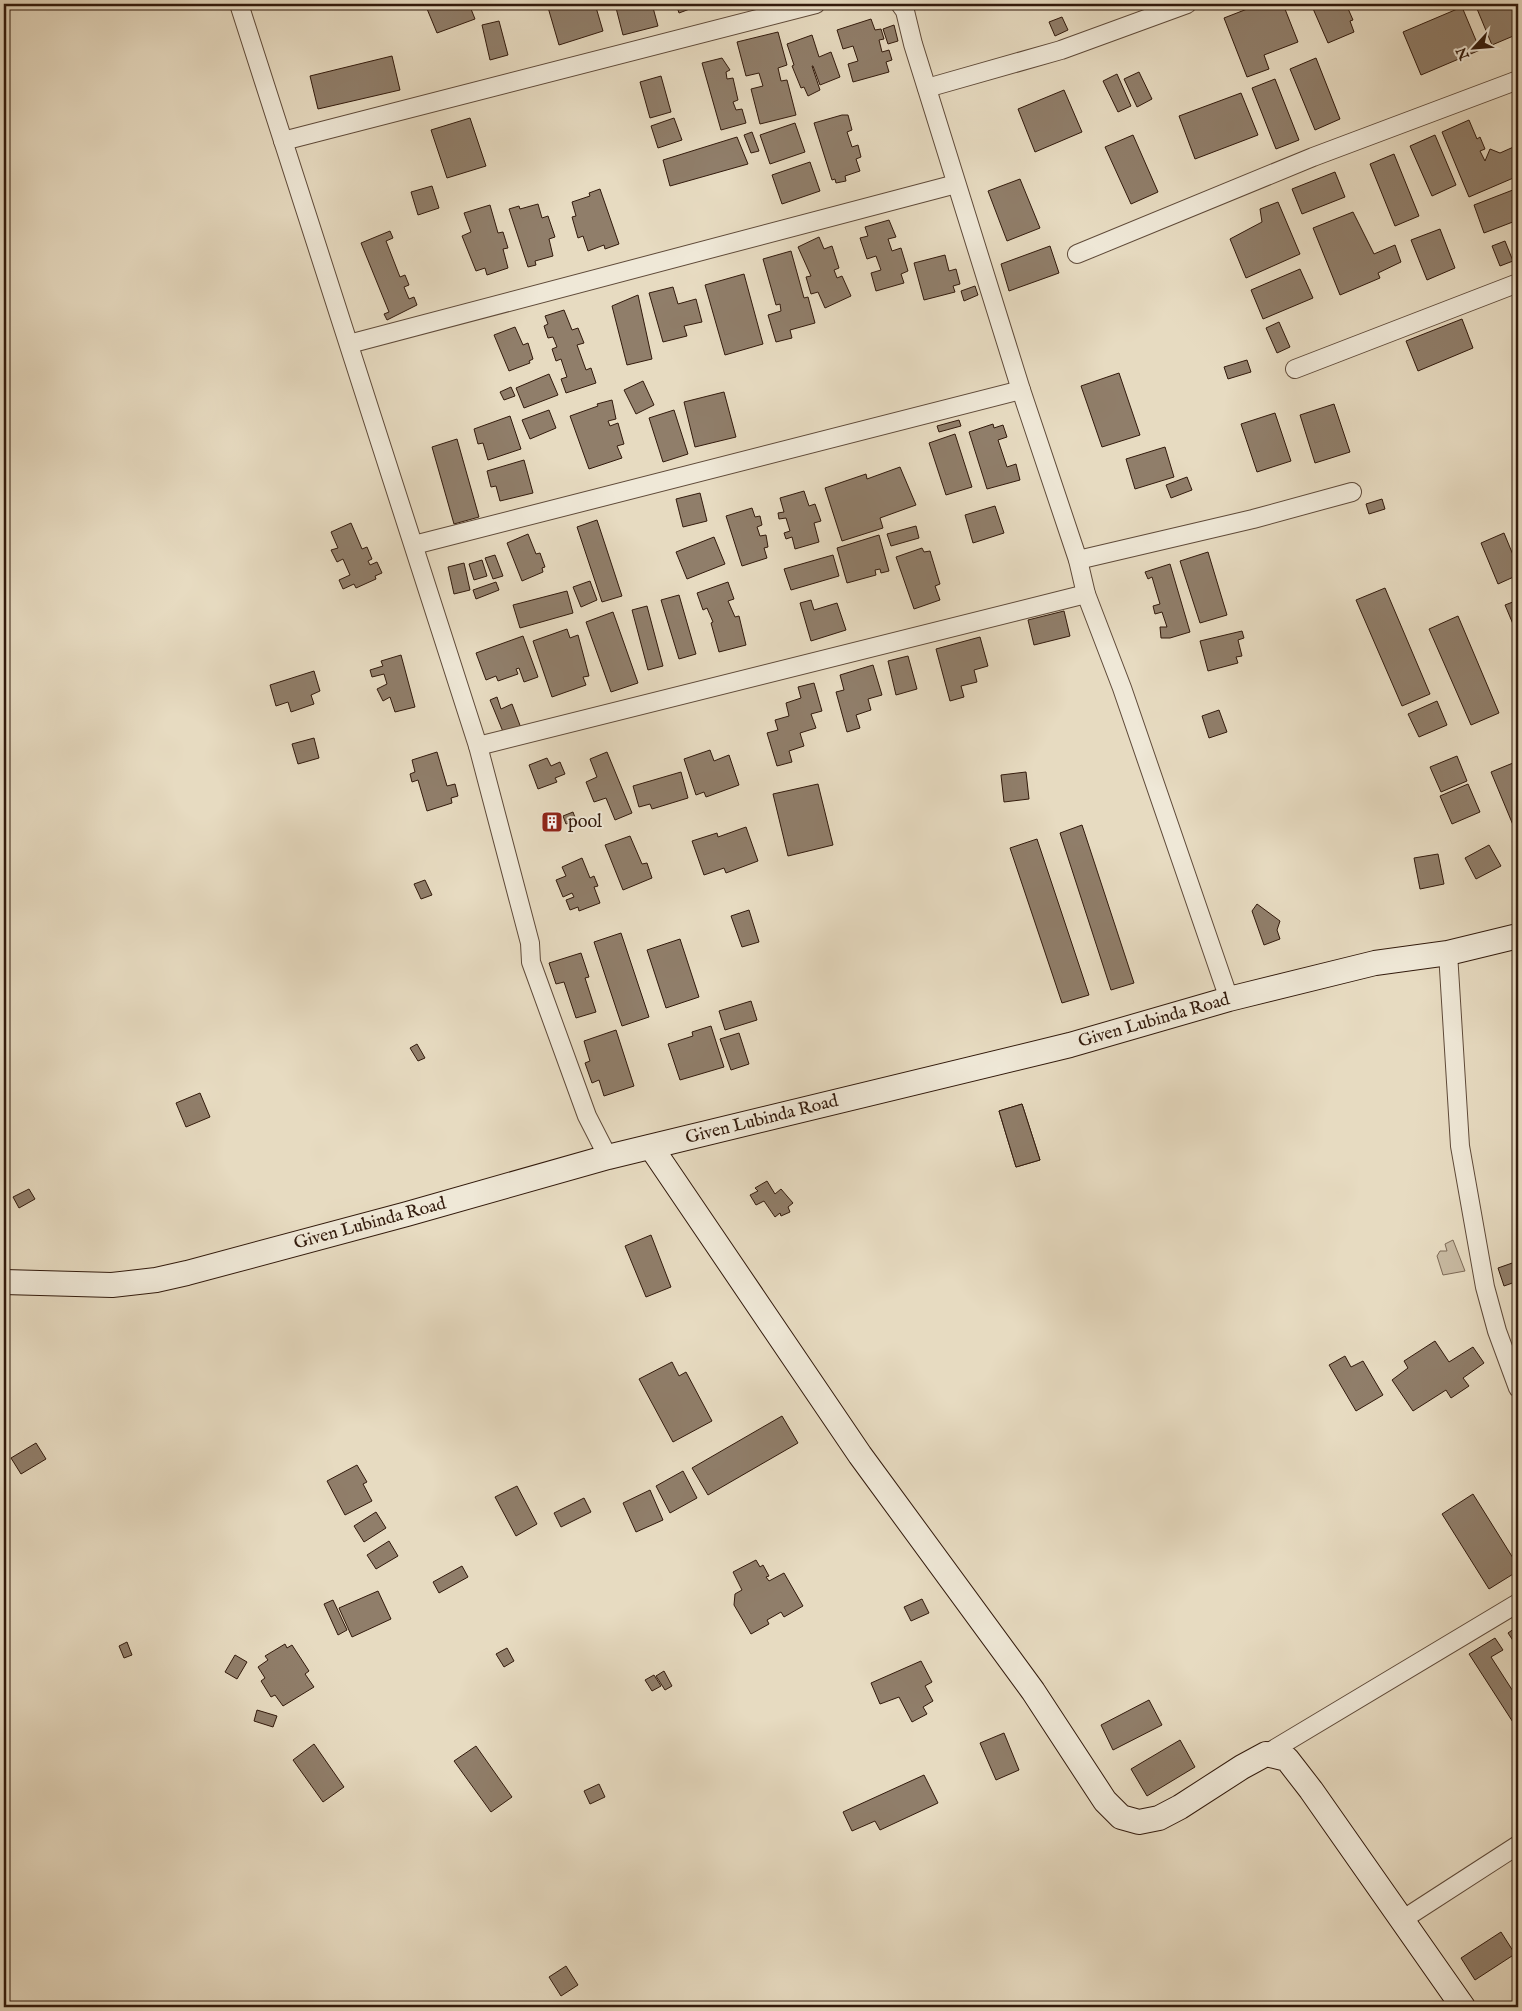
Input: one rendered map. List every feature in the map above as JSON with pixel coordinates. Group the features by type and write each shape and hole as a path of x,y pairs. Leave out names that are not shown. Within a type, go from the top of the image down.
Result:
{"street":[{"path":"242,4 283,142 478,746 530,943 531,962 587,1116 608,1157"},
{"path":"283,142 816,4"},
{"path":"900,4 905,12 913,44 1020,390 1078,560 1086,594 1122,688 1229,999"},
{"path":"927,88 1061,50 1187,4"},
{"path":"1077,254 1313,157 1518,80"},
{"path":"349,344 956,184"},
{"path":"1295,369 1518,283"},
{"path":"414,545 1020,390"},
{"path":"1078,560 1253,520 1352,492"},
{"path":"478,746 1086,594"},
{"name":"Given Lubinda Road","path":"4,1282 112,1285 164,1278 286,1248 608,1157 1070,1045 1229,999 1375,963 1448,953 1518,936"},
{"path":"1448,953 1460,1146 1485,1287 1518,1388"},
{"path":"651,1147 817,1394 1027,1683 1105,1801 1121,1817 1139,1822 1159,1818 1180,1807 1242,1766 1281,1751 1518,1603"},
{"path":"1281,1751 1312,1790 1463,2007"},
{"path":"1402,1920 1518,1845"}],"shaded area":[{"path":"1453,1240 1465,1271 1443,1275 1437,1256 1440,1251 1447,1251 1445,1244"}],"building":[{"path":"425,4 469,4 475,19 437,33"},
{"path":"547,4 577,4 579,9 595,4 603,31 559,45"},
{"path":"615,4 652,4 658,26 623,35"},
{"path":"676,4 703,4 679,13"},
{"path":"1260,4 1283,4 1298,42 1264,55 1269,69 1247,77 1224,18"},
{"path":"1311,4 1346,4 1353,20 1350,21 1354,32 1328,43"},
{"path":"1475,4 1518,4 1518,34 1492,45"},
{"path":"1462,7 1480,50 1421,75 1403,32"},
{"path":"1062,17 1068,30 1055,36 1049,22"},
{"path":"871,19 875,30 881,29 884,39 879,40 882,52 889,50 892,60 886,62 889,72 853,82 848,64 858,61 853,46 843,49 837,30"},
{"path":"499,21 508,55 490,60 482,25"},
{"path":"894,25 898,41 888,44 883,29"},
{"path":"778,32 787,65 778,68 781,81 787,80 796,115 760,124 751,89 763,86 759,73 746,76 737,42"},
{"path":"812,35 819,57 831,52 840,77 820,85 812,66 820,90 808,96 804,87 801,88 792,66 794,65 787,44"},
{"path":"392,56 400,90 318,109 310,76"},
{"path":"722,58 730,70 726,72 727,79 733,78 738,100 733,102 736,110 742,109 746,123 721,130 702,63"},
{"path":"1316,58 1340,119 1315,130 1290,69"},
{"path":"1139,72 1152,99 1137,107 1124,79"},
{"path":"1117,74 1131,106 1118,112 1103,81"},
{"path":"661,76 671,112 650,118 640,82"},
{"path":"1275,79 1299,140 1276,149 1252,88"},
{"path":"1064,90 1082,132 1035,152 1018,109"},
{"path":"1241,93 1258,135 1195,159 1179,116"},
{"path":"848,115 852,130 847,132 852,147 858,145 861,157 856,159 860,171 845,176 846,181 836,183 835,179 832,180 814,123"},
{"path":"470,118 486,166 447,178 431,130"},
{"path":"674,118 682,140 658,148 651,126"},
{"path":"1469,120 1477,139 1480,137 1485,149 1480,151 1485,161 1490,149 1500,153 1518,145 1518,176 1469,197 1442,132"},
{"path":"795,123 805,152 770,164 760,135"},
{"path":"752,132 759,151 751,153 744,135"},
{"path":"1133,135 1158,192 1131,204 1105,147"},
{"path":"1435,135 1456,185 1432,196 1410,146"},
{"path":"737,137 748,164 670,186 663,160"},
{"path":"1394,154 1419,216 1395,226 1370,164"},
{"path":"810,162 820,191 782,204 772,175"},
{"path":"1335,172 1345,197 1302,214 1292,189"},
{"path":"1020,179 1040,228 1007,241 988,191"},
{"path":"432,186 439,208 418,215 411,192"},
{"path":"1518,188 1518,220 1484,233 1474,205"},
{"path":"600,189 619,244 605,249 604,245 588,251 583,236 578,238 572,217 576,216 572,202 590,196 589,193"},
{"path":"1278,202 1300,254 1246,278 1230,239 1262,222 1260,209"},
{"path":"538,204 542,218 548,216 555,237 549,239 553,256 535,261 536,265 528,267 509,209 519,206 520,209"},
{"path":"490,205 498,233 503,232 508,248 503,249 508,268 487,275 485,268 476,271 462,236 471,232 464,213"},
{"path":"1353,212 1374,254 1395,245 1401,262 1378,273 1380,278 1340,295 1313,228"},
{"path":"889,220 896,237 888,239 892,251 901,248 908,271 901,274 904,283 876,291 871,273 881,270 876,256 867,259 860,238 868,236 865,227"},
{"path":"1440,229 1455,268 1427,280 1411,240"},
{"path":"390,231 393,238 386,241 400,277 405,275 409,285 404,287 409,299 414,297 417,305 387,320 384,314 389,312 361,243"},
{"path":"819,237 824,249 832,246 839,268 834,270 837,278 842,276 851,296 825,308 818,292 811,294 806,277 811,276 798,247"},
{"path":"1505,241 1513,261 1500,266 1492,246"},
{"path":"1050,246 1059,273 1009,291 1001,264"},
{"path":"791,251 804,298 808,297 815,323 790,330 792,338 776,342 768,315 781,311 780,304 776,305 763,259"},
{"path":"945,255 949,271 956,269 960,284 953,286 955,292 924,300 914,263"},
{"path":"1300,269 1313,298 1263,319 1251,290"},
{"path":"744,274 763,344 725,355 705,285"},
{"path":"975,286 978,295 964,301 961,291"},
{"path":"673,287 678,304 696,299 702,322 684,326 687,336 663,342 649,293"},
{"path":"638,295 652,359 627,365 612,306"},
{"path":"564,310 572,330 578,328 584,343 577,345 586,370 591,368 596,383 566,393 561,379 567,377 561,359 556,361 552,349 557,347 553,337 548,338 544,326 548,324 545,316"},
{"path":"1462,319 1473,348 1418,371 1406,341"},
{"path":"1279,322 1290,347 1277,353 1266,328"},
{"path":"515,327 523,345 528,343 533,359 529,361 530,363 509,371 494,335"},
{"path":"1247,360 1251,372 1228,379 1224,367"},
{"path":"1119,373 1140,435 1102,447 1081,386"},
{"path":"549,374 558,395 524,408 516,388"},
{"path":"643,381 654,405 636,414 624,390"},
{"path":"511,387 515,396 504,400 500,392"},
{"path":"724,392 736,437 695,447 684,402"},
{"path":"612,400 616,419 608,421 610,426 618,423 624,444 617,446 622,458 589,469 570,416 598,406 597,404"},
{"path":"1334,404 1350,452 1315,463 1300,415"},
{"path":"549,410 556,428 530,439 522,420"},
{"path":"674,410 688,454 663,462 649,418"},
{"path":"1275,413 1291,461 1257,472 1241,424"},
{"path":"510,416 521,449 488,460 483,443 478,444 474,429"},
{"path":"959,420 961,426 939,432 937,426"},
{"path":"993,424 994,428 1003,425 1007,437 998,440 1007,467 1016,464 1020,480 987,489 969,432"},
{"path":"955,434 972,487 946,495 929,443"},
{"path":"457,439 479,517 454,524 432,447"},
{"path":"1165,447 1174,477 1135,489 1126,459"},
{"path":"524,460 533,493 500,501 496,486 491,487 487,471"},
{"path":"900,467 916,505 880,518 883,528 842,541 825,488 866,474 867,479"},
{"path":"1187,477 1192,490 1171,498 1166,485"},
{"path":"804,491 809,506 815,504 821,521 814,523 819,542 795,549 792,537 786,539 784,533 790,531 786,518 779,519 778,513 784,512 780,498"},
{"path":"700,493 707,521 683,527 676,499"},
{"path":"1382,499 1385,509 1369,514 1366,504"},
{"path":"995,506 1004,533 973,543 965,515"},
{"path":"752,508 755,517 760,516 762,525 757,527 760,536 766,535 768,547 764,548 767,558 742,566 726,516"},
{"path":"597,520 622,596 602,602 577,527"},
{"path":"351,523 362,549 367,547 372,559 368,561 370,565 377,562 382,573 375,576 376,579 356,588 354,584 343,589 339,580 350,575 343,559 337,562 331,550 338,548 331,532"},
{"path":"916,526 919,538 891,546 887,534"},
{"path":"1504,533 1518,567 1518,575 1498,584 1481,543"},
{"path":"528,534 536,554 540,553 545,567 542,568 543,572 522,581 507,543"},
{"path":"879,535 889,571 881,573 880,569 875,570 876,575 847,583 837,548"},
{"path":"714,537 725,564 687,579 676,552"},
{"path":"922,548 924,552 930,551 940,584 935,586 940,600 914,609 896,557"},
{"path":"1208,552 1227,615 1200,623 1180,561"},
{"path":"495,555 503,576 493,579 485,558"},
{"path":"833,555 839,576 791,590 784,569"},
{"path":"482,560 487,576 474,580 469,564"},
{"path":"464,563 470,590 454,594 448,567"},
{"path":"1170,564 1190,632 1170,638 1161,638 1160,627 1167,627 1162,612 1155,614 1153,606 1160,604 1152,577 1148,579 1145,572"},
{"path":"590,581 597,600 581,607 573,587"},
{"path":"496,582 499,590 476,599 473,590"},
{"path":"728,582 734,599 728,601 735,617 739,616 746,645 719,652 711,623 713,622 707,608 703,610 697,593"},
{"path":"1385,588 1430,694 1402,706 1356,600"},
{"path":"567,591 573,613 520,628 513,605"},
{"path":"679,595 696,654 679,659 661,600"},
{"path":"811,600 814,610 837,603 846,630 811,641 800,603"},
{"path":"1518,600 1518,636 1505,605"},
{"path":"647,606 663,666 648,670 632,610"},
{"path":"1064,611 1070,636 1034,645 1028,620"},
{"path":"613,612 638,683 611,692 586,622"},
{"path":"1458,616 1499,713 1471,725 1429,629"},
{"path":"567,629 570,638 578,635 589,676 583,677 586,685 552,697 533,641"},
{"path":"1242,631 1244,638 1238,640 1242,656 1236,657 1238,663 1208,671 1200,641"},
{"path":"523,636 538,677 524,682 519,668 516,669 518,674 498,681 496,676 486,680 476,653"},
{"path":"980,637 988,666 974,670 977,682 961,686 964,697 950,701 936,649"},
{"path":"401,655 415,707 395,712 390,697 383,701 377,689 387,684 384,674 372,677 370,670 383,666 381,661"},
{"path":"908,656 917,689 896,695 888,661"},
{"path":"873,665 882,695 868,699 871,710 856,715 860,728 847,732 836,692 844,690 840,675"},
{"path":"314,671 320,691 311,695 314,704 291,712 288,702 276,706 270,685"},
{"path":"814,683 822,711 811,714 816,728 800,733 804,746 789,751 792,762 777,766 767,733 778,730 775,720 789,716 786,703 801,698 798,687"},
{"path":"497,697 501,709 512,704 521,728 504,734 490,700"},
{"path":"1437,701 1447,725 1419,737 1408,714"},
{"path":"1219,710 1227,732 1209,738 1202,716"},
{"path":"314,738 319,758 298,764 292,744"},
{"path":"710,750 714,761 729,755 739,785 706,797 704,792 696,795 684,759"},
{"path":"437,752 447,786 455,784 458,796 451,798 452,803 427,811 418,780 412,782 410,774 415,772 412,760"},
{"path":"607,752 632,813 615,820 606,798 594,802 586,782 597,777 590,759"},
{"path":"1457,756 1467,781 1441,792 1430,767"},
{"path":"547,758 551,766 560,762 565,774 555,778 557,782 538,789 529,765"},
{"path":"1513,763 1518,774 1518,837 1491,772"},
{"path":"681,772 688,798 652,809 650,804 639,807 633,786"},
{"path":"1026,772 1029,799 1004,802 1001,775"},
{"path":"818,784 833,845 788,856 773,794"},
{"path":"1468,784 1480,812 1452,824 1440,796"},
{"path":"573,812 576,820 566,824 563,816"},
{"name":"pool","path":"559,815 562,823 546,829 543,820"},
{"path":"1082,825 1134,983 1111,990 1060,833"},
{"path":"746,827 758,861 726,873 724,868 704,875 692,841 717,833 718,837"},
{"path":"630,836 642,864 647,863 652,878 623,890 605,845"},
{"path":"1037,839 1089,995 1062,1003 1010,848"},
{"path":"1489,845 1501,866 1476,879 1465,858"},
{"path":"1438,854 1444,884 1420,889 1414,858"},
{"path":"582,858 590,878 594,876 598,886 594,887 600,903 579,911 578,907 570,910 566,900 574,897 572,893 563,897 556,880 566,876 562,867"},
{"path":"425,880 432,895 421,899 414,884"},
{"path":"1257,904 1280,921 1277,930 1280,939 1264,945 1252,911"},
{"path":"749,910 759,942 742,947 731,916"},
{"path":"621,933 649,1017 622,1026 594,942"},
{"path":"680,939 699,997 666,1008 647,950"},
{"path":"581,953 589,977 585,978 596,1012 576,1018 564,982 556,984 549,963"},
{"path":"751,1001 757,1020 725,1030 719,1011"},
{"path":"711,1026 724,1067 680,1080 668,1044 693,1036 692,1032"},
{"path":"616,1030 634,1086 604,1096 599,1080 592,1083 585,1063 590,1061 584,1041"},
{"path":"739,1033 749,1064 731,1070 720,1039"},
{"path":"417,1044 425,1058 418,1061 410,1048"},
{"path":"200,1093 210,1117 186,1127 176,1103"},
{"path":"1022,1104 1040,1160 1016,1167 999,1111"},
{"path":"1022,1104 1040,1160 1016,1167 999,1111"},
{"path":"767,1181 775,1194 781,1189 793,1203 788,1207 790,1212 781,1216 780,1213 775,1217 764,1201 756,1205 750,1195 758,1191 755,1188"},
{"path":"29,1189 35,1199 19,1208 13,1197"},
{"path":"651,1235 671,1287 646,1297 625,1246"},
{"path":"1518,1261 1518,1281 1504,1286 1498,1268"},
{"path":"1435,1341 1449,1362 1473,1347 1484,1363 1463,1378 1469,1386 1451,1398 1446,1390 1413,1411 1392,1380 1408,1368 1404,1361"},
{"path":"1345,1356 1351,1367 1363,1361 1383,1395 1356,1411 1329,1365"},
{"path":"672,1362 679,1376 686,1372 712,1421 673,1442 639,1379"},
{"path":"782,1416 798,1443 708,1495 692,1468"},
{"path":"36,1443 46,1459 21,1474 11,1458"},
{"path":"357,1465 367,1482 363,1484 372,1501 345,1515 327,1481"},
{"path":"683,1471 697,1498 670,1513 656,1486"},
{"path":"517,1486 537,1524 516,1536 495,1497"},
{"path":"650,1490 663,1520 636,1532 623,1503"},
{"path":"1473,1494 1518,1566 1518,1571 1489,1589 1442,1514"},
{"path":"584,1498 591,1512 561,1527 554,1513"},
{"path":"376,1512 386,1528 364,1542 354,1526"},
{"path":"389,1541 398,1556 376,1569 367,1555"},
{"path":"756,1560 760,1567 763,1565 769,1576 766,1577 769,1581 784,1573 803,1606 784,1617 781,1612 767,1620 769,1624 751,1634 734,1605 735,1594 742,1590 733,1572"},
{"path":"462,1566 468,1577 439,1593 433,1582"},
{"path":"378,1591 391,1619 352,1637 339,1608"},
{"path":"922,1599 929,1613 911,1621 904,1607"},
{"path":"333,1600 347,1630 338,1635 324,1604"},
{"path":"1518,1626 1518,1648 1508,1633"},
{"path":"1495,1638 1503,1650 1491,1657 1518,1699 1518,1730 1469,1654"},
{"path":"127,1642 132,1655 124,1658 119,1646"},
{"path":"285,1644 287,1648 292,1645 309,1671 305,1674 314,1687 283,1706 275,1695 271,1697 261,1681 265,1678 258,1667 268,1660 265,1656"},
{"path":"507,1648 514,1661 504,1667 496,1654"},
{"path":"235,1655 247,1662 237,1679 225,1672"},
{"path":"921,1661 932,1682 925,1686 933,1701 923,1707 927,1714 912,1722 899,1697 880,1704 871,1683"},
{"path":"664,1671 672,1686 665,1690 656,1676"},
{"path":"654,1675 661,1686 652,1691 645,1680"},
{"path":"1149,1700 1162,1725 1113,1750 1101,1725"},
{"path":"257,1710 277,1716 273,1727 254,1721"},
{"path":"1004,1733 1019,1770 996,1780 980,1743"},
{"path":"1180,1740 1195,1767 1147,1796 1131,1769"},
{"path":"314,1744 344,1787 323,1802 293,1760"},
{"path":"476,1746 512,1797 491,1812 454,1761"},
{"path":"924,1775 938,1803 880,1830 875,1821 852,1831 843,1812"},
{"path":"599,1784 605,1797 590,1804 584,1791"},
{"path":"1501,1932 1515,1954 1475,1980 1461,1958"},
{"path":"566,1966 578,1985 561,1996 549,1977"}],"place":[{"name":"pool","path":"552,822"}]}
